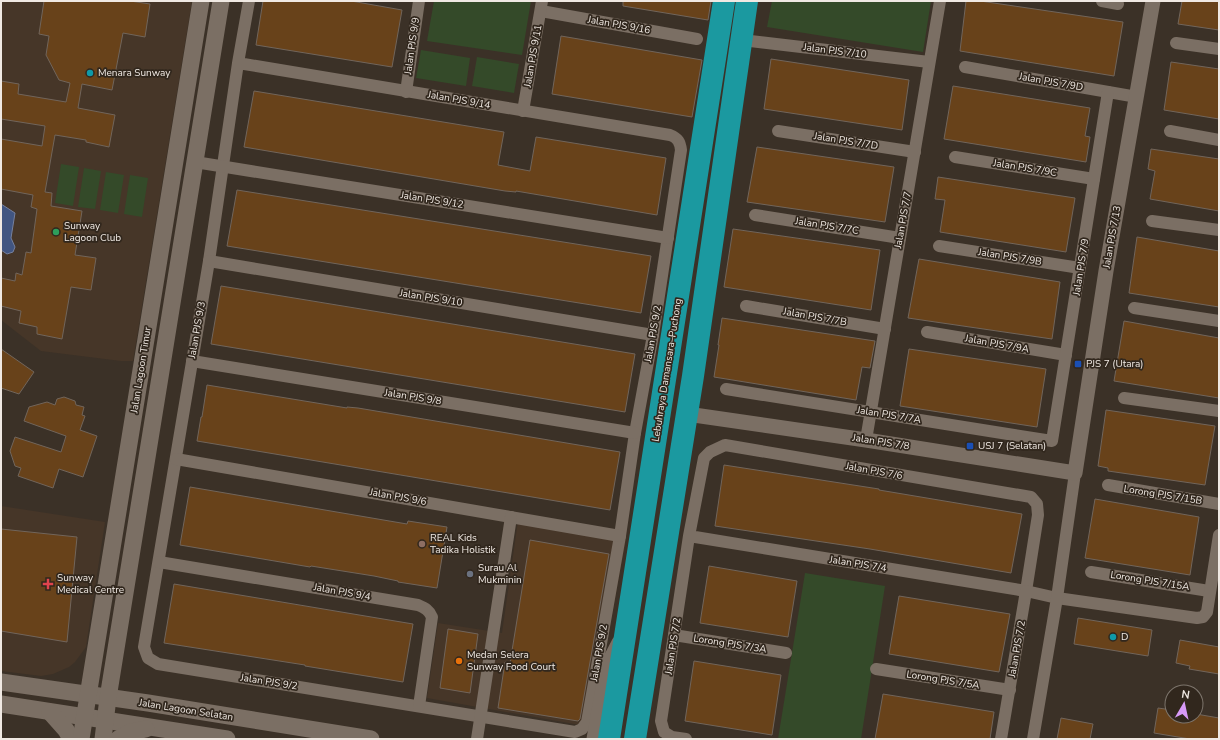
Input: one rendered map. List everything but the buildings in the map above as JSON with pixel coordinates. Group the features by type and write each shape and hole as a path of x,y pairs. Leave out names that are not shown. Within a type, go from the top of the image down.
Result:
{"highway":[{"name":"Lebuhraya Damansara–Puchong","path":"609,739 724,1"},
{"path":"635,739 687,414 747,1"}],"main road":[{"name":"Jalan Lagoon Timur","path":"81,739 86,717 201,1"},
{"name":"Jalan Lagoon Timur","path":"102,739 221,1"},
{"path":"595,739 608,666 626,633"},
{"path":"53,689 69,687 79,682 86,675 94,662"},
{"path":"113,664 121,684 135,696 148,704"},
{"name":"Jalan Lagoon Selatan","path":"1,682 362,738"},
{"path":"1,704 227,739"},
{"path":"50,712 66,730 71,739"},
{"path":"118,739 131,732 152,727"}],"street":[{"name":"Jalan PJS 9/3","path":"148,658 144,647 209,261 222,166 249,1"},
{"name":"Jalan PJS 9/9","path":"406,92 418,1"},
{"name":"Jalan PJS 7/7","path":"866,440 940,1"},
{"path":"1102,1 1118,4"},
{"name":"Jalan PJS 7/13","path":"1075,473 1106,271 1153,1"},
{"name":"Jalan PJS 9/16","path":"542,6 698,39"},
{"name":"Jalan PJS 9/11","path":"523,111 542,6"},
{"name":"Jalan PJS 7/10","path":"742,40 929,62"},
{"path":"1176,43 1219,49"},
{"name":"Jalan PJS 9/14","path":"238,63 670,135 678,140"},
{"name":"Jalan PJS 7/9D","path":"965,67 1137,97"},
{"name":"Jalan PJS 7/9","path":"1052,441 1108,92"},
{"name":"Jalan PJS 7/7D","path":"778,130 914,152"},
{"path":"1170,131 1219,140"},
{"name":"Jalan PJS 9/2","path":"148,658 158,664 481,717 574,732 582,729 586,722 596,672 620,536 635,433 653,335 681,150 678,140"},
{"name":"Jalan PJS 7/9C","path":"955,157 1094,179"},
{"name":"Jalan PJS 9/12","path":"195,162 668,238"},
{"name":"Jalan PJS 7/7C","path":"755,215 900,238"},
{"path":"1152,221 1219,230"},
{"name":"Jalan PJS 7/9B","path":"939,246 1080,268"},
{"name":"Jalan PJS 9/10","path":"209,261 653,335"},
{"name":"Jalan PJS 7/7B","path":"746,306 885,329"},
{"path":"1134,308 1219,321"},
{"name":"Jalan PJS 7/9A","path":"928,332 1066,355"},
{"name":"Jalan PJS 9/8","path":"192,361 635,433"},
{"name":"Jalan PJS 7/7A","path":"726,389 1052,441"},
{"path":"1124,398 1219,412"},
{"name":"Jalan PJS 7/8","path":"687,414 866,440 1075,473"},
{"name":"Jalan PJS 7/6","path":"689,536 704,458 710,452 725,445 1031,498 1037,504 1038,515 1026,591"},
{"name":"Jalan PJS 9/6","path":"176,459 620,536"},
{"path":"1033,739 1057,598 1075,473"},
{"name":"Lorong PJS 7/15B","path":"1108,485 1219,504"},
{"path":"477,739 511,517"},
{"path":"1026,591 1057,598 1197,618 1203,617 1206,612 1219,535"},
{"name":"Jalan PJS 7/4","path":"689,536 1026,591"},
{"name":"Jalan PJS 7/2","path":"686,739 672,737 664,732 661,721 689,536"},
{"name":"Jalan PJS 9/4","path":"159,562 424,607 430,611 432,617 419,706"},
{"name":"Lorong PJS 7/15A","path":"1091,572 1209,591"},
{"name":"Jalan PJS 7/2","path":"1001,739 1026,591"},
{"name":"Lorong PJS 7/3A","path":"674,635 786,653"},
{"name":"Lorong PJS 7/5A","path":"876,669 1010,690"}],"shaded area":[{"path":"1,1 192,1 133,361 121,361 41,351 1,320"},
{"name":"Sunway Medical Centre","path":"1,506 105,522 86,647 75,662 69,667 53,674 41,676 1,671"},
{"path":"518,521 626,540 591,727 427,698 438,623 502,633"}],"green space":[{"path":"434,1 531,1 522,55 427,41"},
{"path":"772,1 931,1 923,52 767,27"},
{"path":"421,50 470,58 466,86 416,78"},
{"path":"477,57 519,64 514,93 472,86"},
{"path":"61,164 79,167 73,206 55,203"},
{"path":"84,168 101,171 95,209 78,207"},
{"path":"106,172 124,175 118,213 100,210"},
{"path":"130,175 148,178 142,217 124,214"},
{"path":"805,573 885,586 861,739 778,739"}],"water":[{"path":"1,204 15,213 11,238 15,247 13,252 7,254 1,250"}],"place":[{"name":"Menara Sunway","path":"90,73"},
{"name":"Sunway Lagoon Club","path":"56,232"},
{"name":"PJS 7 (Utara)","path":"1078,364"},
{"name":"USJ 7 (Selatan)","path":"970,446"},
{"name":"REAL Kids Tadika Holistik","path":"422,544"},
{"name":"Surau Al Mukminin","path":"470,574"},
{"name":"Sunway Medical Centre","path":"48,584"},
{"name":"D","path":"1113,637"},
{"name":"Medan Selera Sunway Food Court","path":"459,661"}]}
